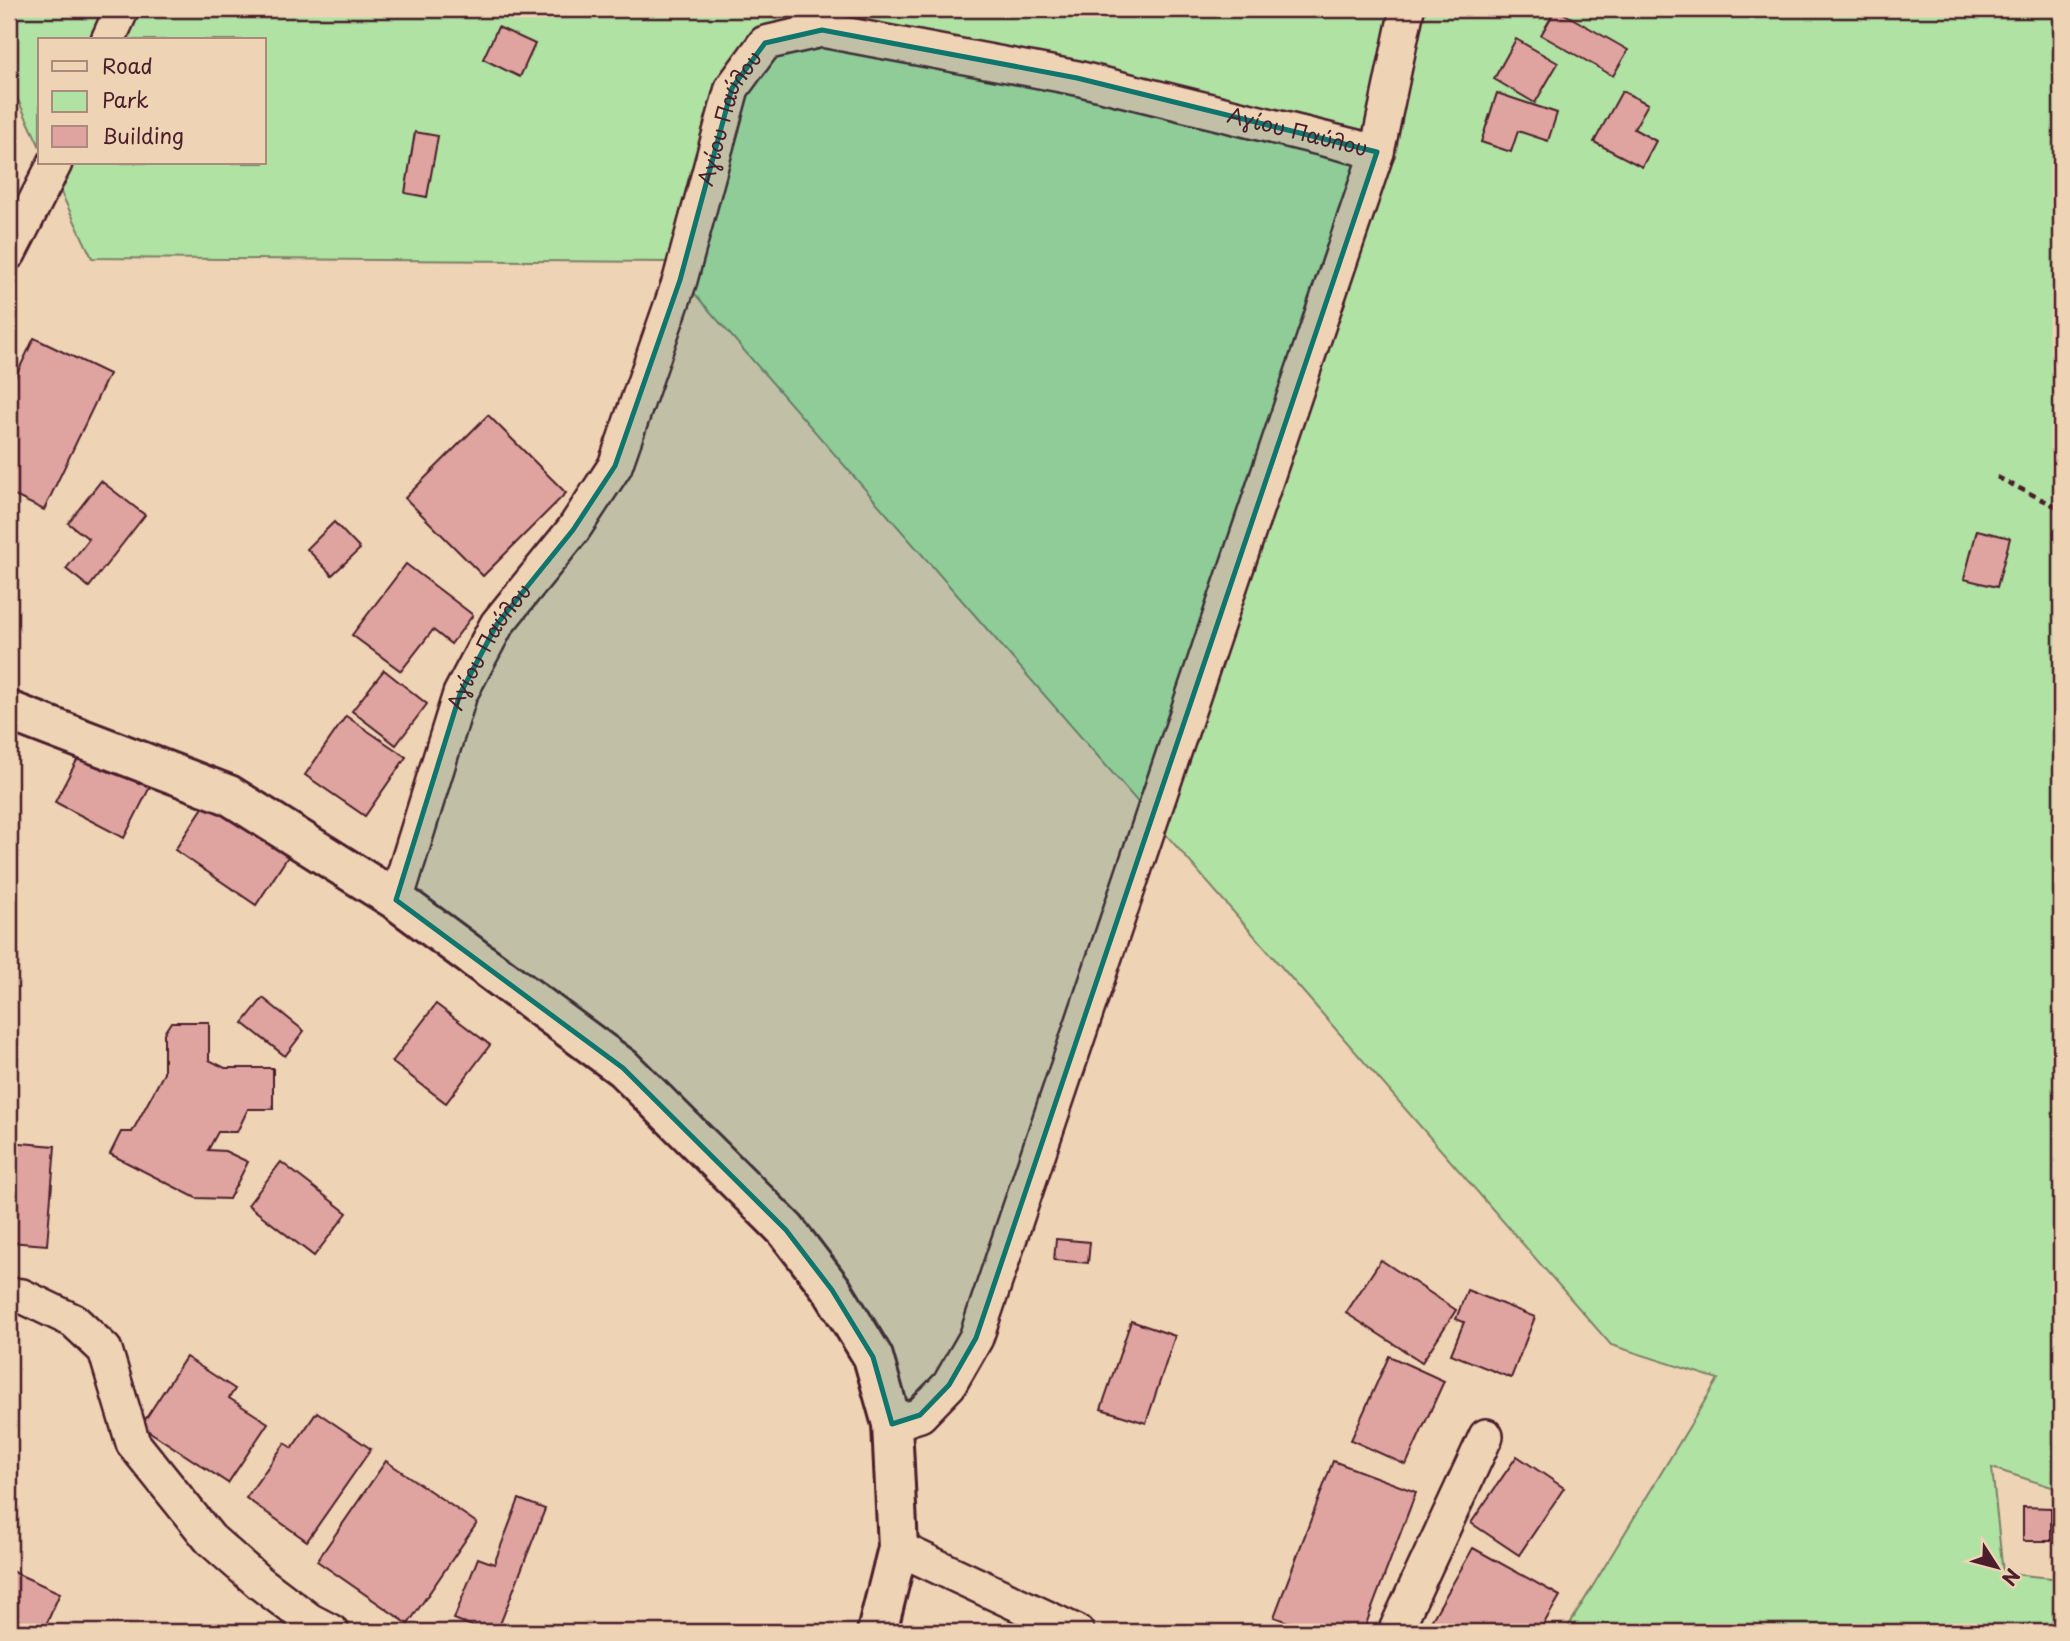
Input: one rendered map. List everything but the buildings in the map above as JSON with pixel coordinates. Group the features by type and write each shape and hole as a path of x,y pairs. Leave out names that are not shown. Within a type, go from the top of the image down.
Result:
{"street":[{"path":"109,38 122,9"},
{"name":"Αγίου Παύλου","path":"396,900 460,694 497,624 573,530 615,466 680,280 732,88 765,43 822,30 1077,78 1377,152 1407,9"},
{"path":"892,1424 920,1415 949,1385 976,1338 1377,152"},
{"path":"9,253 54,164"},
{"path":"9,711 229,795 396,900 623,1068 786,1230 832,1290 873,1357 892,1424 898,1548 877,1632"},
{"path":"9,1295 22,1296 74,1321 105,1350 133,1443 210,1539 259,1582 309,1620 332,1632"},
{"path":"1395,1632 1486,1436"},
{"path":"898,1548 1077,1632"}],"path":[{"path":"1997,477 2061,509"}],"highlighted area":[{"path":"822,30 1077,78 1377,152 976,1338 949,1385 920,1415 892,1424 873,1357 832,1290 786,1230 623,1068 396,900 460,694 497,624 573,530 615,466 680,280 732,88 765,43"}],"green space":[{"path":"9,9 2061,9 2061,1490 1992,1468 2003,1573 2061,1579 2061,1632 1565,1632 1718,1379 1611,1345 667,262 92,258 47,164 266,164 266,38 38,38 38,143 9,81"}]}
